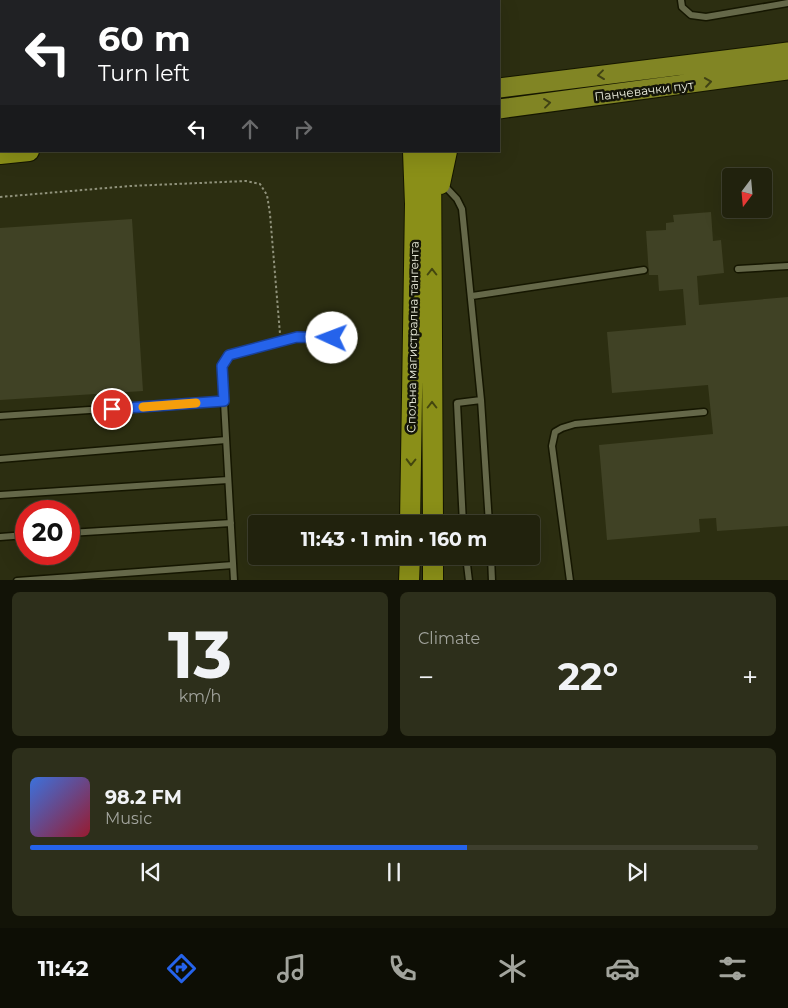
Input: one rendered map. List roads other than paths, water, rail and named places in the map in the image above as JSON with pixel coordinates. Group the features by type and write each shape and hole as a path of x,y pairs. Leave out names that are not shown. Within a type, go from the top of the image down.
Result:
{"highway":[{"path":"0,154 19,152"},
{"path":"403,152 406,176 415,204"},
{"name":"Спољна магистрална тангента","path":"410,515 415,204 413,152"},
{"name":"Спољна магистрална тангента","path":"431,152 433,515"},
{"path":"431,228 437,212 440,180 447,152"},
{"path":"409,580 410,565"},
{"path":"433,565 433,580"}],"main road":[{"name":"Панчевачки пут","path":"500,88 788,52"},
{"name":"Панчевачки пут","path":"500,109 788,70"}],"lane":[{"path":"681,0 682,7 691,15 706,17 763,3 788,2"},
{"path":"440,180 457,199 462,210 472,296 488,515"},
{"path":"738,269 788,266"},
{"path":"472,296 644,270"},
{"path":"234,580 222,366 229,355 297,337 332,338"},
{"path":"463,515 457,403 481,400"},
{"path":"0,416 224,401"},
{"path":"570,580 552,446 555,432 575,424 704,412"},
{"path":"0,459 226,440"},
{"path":"0,495 228,480"},
{"path":"80,532 231,523"},
{"path":"0,537 15,536"},
{"path":"17,580 233,565"},
{"path":"467,565 469,580"},
{"path":"491,565 492,580"}]}
